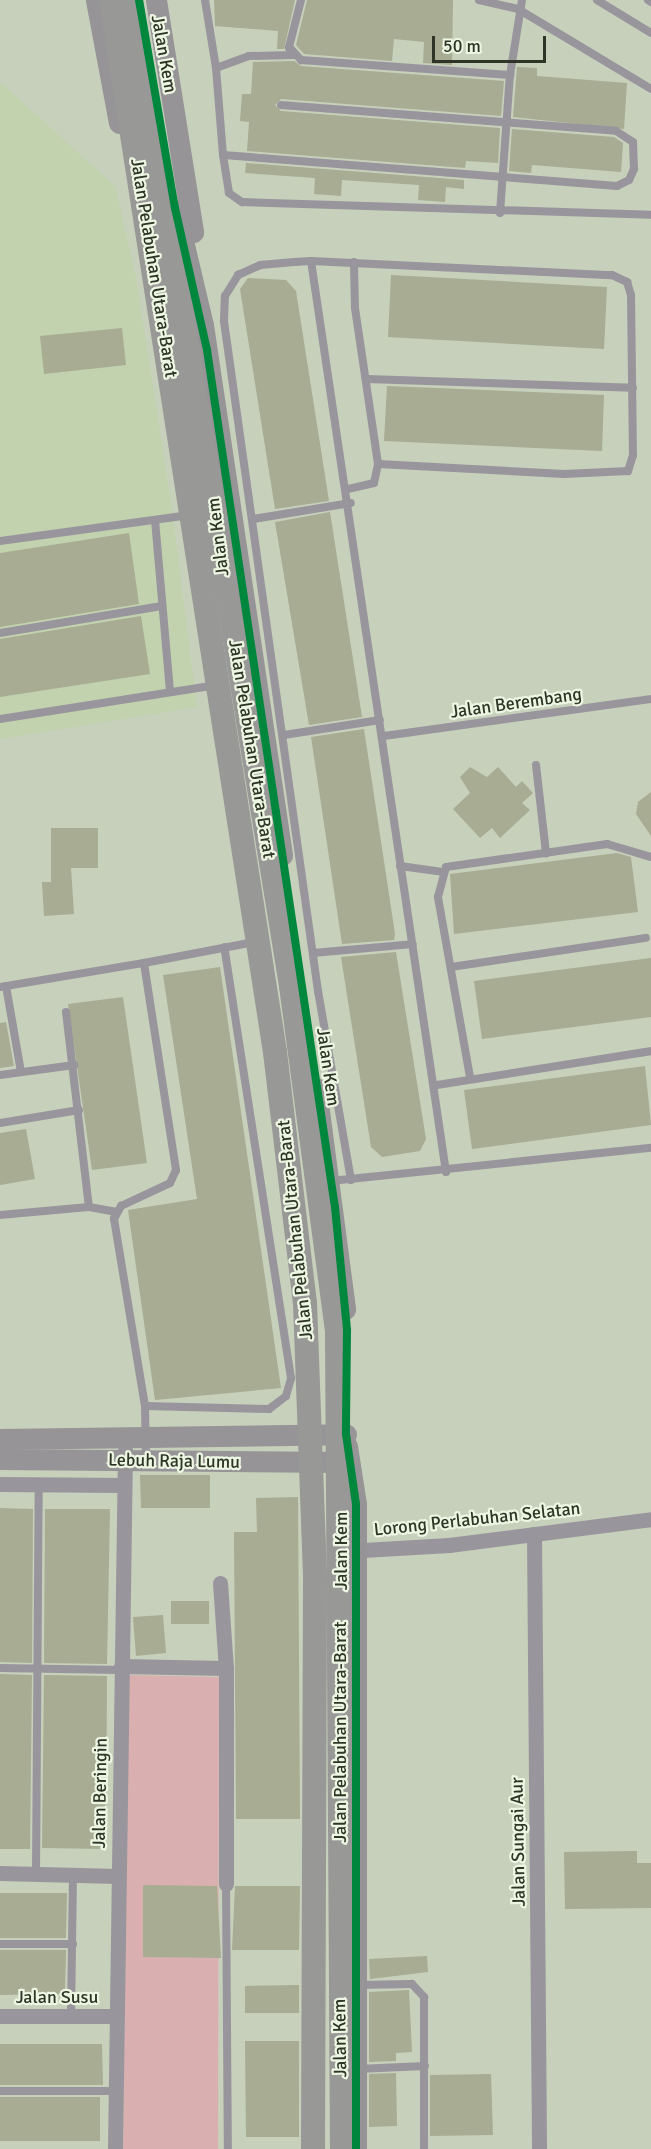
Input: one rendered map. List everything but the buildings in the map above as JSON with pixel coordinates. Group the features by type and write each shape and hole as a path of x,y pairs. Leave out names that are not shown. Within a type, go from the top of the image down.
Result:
{"main road":[{"name":"Jalan Pelabuhan Utara-Barat","path":"111,0 275,1052 305,1303 315,1592 313,2149"},
{"name":"Jalan Pelabuhan Utara-Barat","path":"131,0 291,986 338,1332 342,2149"}],"street":[{"name":"Jalan Kem","path":"96,0 137,211"},
{"name":"Jalan Kem","path":"103,0 249,943 302,1325 308,1553 308,2149"},
{"name":"Jalan Kem","path":"139,0 175,208 203,325"},
{"name":"Jalan Kem","path":"156,0 203,325 340,1180 347,1330 346,1434 357,1550 356,2149"},
{"name":"Lebuh Raja Lumu","path":"0,1439 304,1437 346,1434"},
{"name":"Jalan Beringin","path":"115,2149 124,1461 135,1438"},
{"name":"Lebuh Raja Lumu","path":"0,1459 348,1462"},
{"path":"0,1484 124,1485"},
{"name":"Lorong Perlabuhan Selatan","path":"308,1553 534,1534 651,1519"},
{"name":"Jalan Sungai Aur","path":"534,1534 539,2149"},
{"path":"220,1583 226,1668 226,1884"},
{"path":"121,1668 226,1668"},
{"path":"0,1873 73,1873 118,1876"},
{"name":"Jalan Susu","path":"0,2016 115,2016"}],"lane":[{"path":"205,0 216,68 223,155 230,193 242,202 500,213 651,215"},
{"path":"293,55 291,29 301,0"},
{"path":"479,0 518,9 651,89"},
{"path":"500,213 500,173 510,75 518,9 522,0"},
{"path":"597,0 651,33"},
{"path":"216,68 249,56 293,55 320,64 510,75"},
{"path":"223,155 500,173 617,186 629,180 634,169 633,142 624,133 281,105"},
{"path":"311,261 349,489 400,866 437,1085 446,1172"},
{"path":"378,464 622,475 633,455 633,388 627,282 612,275 311,261 248,270 230,283 225,296 253,519 313,953 340,1180 446,1172 651,1148"},
{"path":"349,489 371,486 378,464 355,308 354,262"},
{"path":"367,380 633,388"},
{"path":"253,519 351,503"},
{"path":"0,541 182,516"},
{"path":"155,520 170,691"},
{"path":"0,633 162,606"},
{"path":"0,719 210,686"},
{"name":"Jalan Berembang","path":"384,736 651,699"},
{"path":"284,735 380,720"},
{"path":"536,765 546,853"},
{"path":"470,1077 438,897 443,872 452,864 608,844 651,857"},
{"path":"400,866 443,872"},
{"path":"451,967 646,938"},
{"path":"21,1072 3,986 249,943"},
{"path":"313,953 413,944"},
{"path":"145,1406 269,1408 286,1396 291,1378 224,947"},
{"path":"0,1215 89,1207 116,1212 170,1183 176,1170 144,963"},
{"path":"66,1012 89,1207"},
{"path":"437,1085 470,1077 651,1051"},
{"path":"0,1075 74,1065"},
{"path":"0,1123 79,1110"},
{"path":"116,1212 145,1406 135,1438 146,1461"},
{"path":"36,1873 39,1484"},
{"path":"0,1668 121,1668"},
{"path":"71,2016 73,1873"},
{"path":"226,1884 228,2149"},
{"path":"0,1944 73,1944"},
{"path":"355,1986 400,1982 421,1989 425,2067 424,2149"},
{"path":"356,2069 425,2067"},
{"path":"0,2091 114,2091"}],"shaded area":[{"path":"0,82 115,186 135,272 171,502 197,707 0,739"},
{"path":"128,1675 219,1677 218,2149 123,2149"}],"cycle path":[{"path":"139,0 175,208 207,350 335,1207 347,1330 346,1434 356,1504 356,2149"}]}
